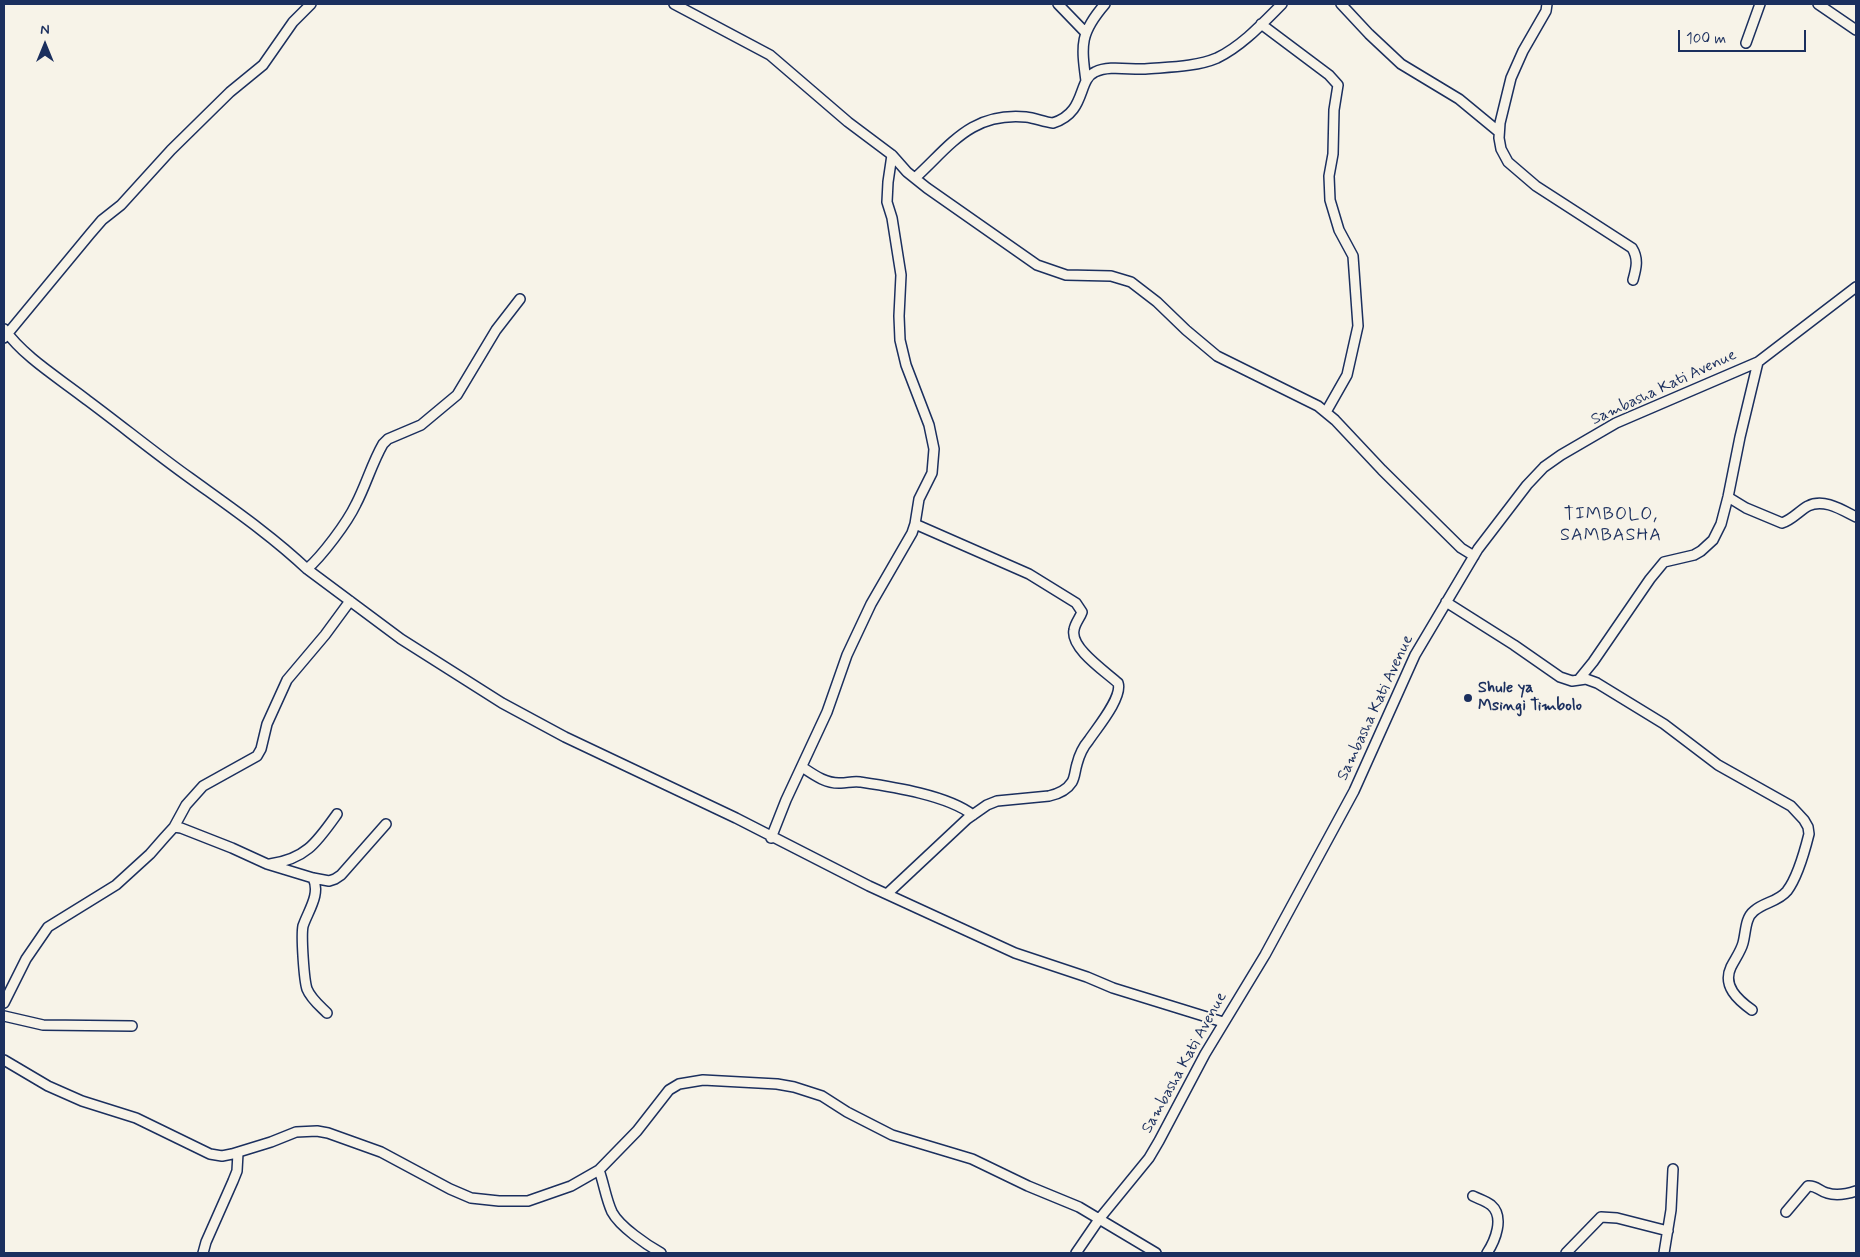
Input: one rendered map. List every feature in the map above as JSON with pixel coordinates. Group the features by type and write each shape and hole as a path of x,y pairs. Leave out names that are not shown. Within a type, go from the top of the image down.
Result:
{"street":[{"path":"311,4 293,22 263,65 230,92 171,150 121,205 102,220 5,334 144,444 233,509 306,569 401,639 502,703 565,737 719,810 772,838 1015,953 1087,977 1113,988 1222,1022"},
{"path":"674,4 770,55 848,122 892,154 915,178 943,200 1045,269 1066,275 1111,276 1131,282 1157,302 1217,356 1283,388 1326,412 1351,435 1382,470 1461,548 1474,556"},
{"path":"1058,4 1085,32"},
{"path":"1086,81 1083,48 1085,32 1104,4"},
{"path":"915,178 947,146 973,126 992,119 1009,117 1028,117 1053,123 1064,118 1075,108 1086,81 1095,72 1101,70 1147,69 1216,58 1243,41 1282,4"},
{"path":"1341,4 1401,64 1459,99 1499,132"},
{"path":"1548,4 1511,78 1502,110 1499,132 1501,149 1508,162 1536,186 1632,248 1636,254 1637,265 1633,280"},
{"path":"1746,43 1760,4"},
{"path":"1818,4 1856,30"},
{"path":"1260,24 1329,75 1338,85 1334,110 1333,154 1329,176 1330,200 1337,225 1353,256 1358,326 1347,375 1326,412"},
{"path":"772,838 786,800 827,712 847,655 871,604 905,547 915,524 919,499 932,473 934,449 929,425 906,365 900,340 901,275 888,202 888,182 892,154"},
{"name":"Sambasha Kati Avenue","path":"1076,1253 1100,1218 1149,1158 1222,1022 1265,955 1354,791 1404,676 1474,556 1527,485 1544,467 1561,455 1616,423 1758,362 1856,287"},
{"path":"306,569 316,562 355,507 383,444 388,439 421,425 457,395 496,330 520,299"},
{"path":"1446,602 1514,644 1560,677 1572,681 1580,678 1664,562 1694,554 1710,545 1721,524 1758,362"},
{"path":"1728,497 1746,508 1782,523 1788,521 1808,506 1817,503 1837,507 1856,517"},
{"path":"888,894 973,814 987,805 997,801 1056,795 1068,787 1085,745 1104,719 1119,692 1119,686 1076,642 1074,630 1082,612 1076,603 1029,574 915,524"},
{"path":"4,1003 26,959 48,927 116,885 150,854 174,827 186,805 203,786 257,756 261,749 267,724 287,680 325,635 350,601"},
{"path":"1580,678 1597,683 1664,724 1718,765 1777,797 1800,814 1808,827 1807,842 1792,883 1780,898 1753,912 1748,921 1743,944 1730,969 1728,979 1730,987 1739,1001 1752,1010"},
{"path":"802,767 818,778 831,782 860,782 907,791 954,803 973,814"},
{"path":"267,864 288,861 304,853 319,839 337,814"},
{"path":"174,827 232,848 267,864 329,881 335,880 341,875 386,824"},
{"path":"313,878 315,882 315,895 302,934 306,981 307,989 314,1001 327,1013"},
{"path":"4,1016 43,1025 132,1026"},
{"path":"4,1060 48,1086 82,1101 136,1118 210,1154 222,1156 238,1153 296,1132 307,1130 328,1133 394,1157 459,1194 470,1198 499,1201 528,1201 541,1198 577,1184 599,1170 638,1131 669,1090 678,1084 703,1080 794,1086 822,1096 847,1112 892,1135 972,1159 1028,1186 1079,1207 1156,1253"},
{"path":"203,1253 206,1242 234,1181 238,1153"},
{"path":"1664,1253 1668,1231 1673,1169"},
{"path":"599,1170 616,1218 642,1241 661,1253"},
{"path":"1786,1212 1808,1186 1814,1186 1834,1195 1856,1192"},
{"path":"1473,1196 1488,1202 1496,1210 1498,1220 1497,1232 1487,1253"},
{"path":"1566,1253 1601,1217 1617,1218 1668,1231"}],"place":[{"name":"Shule ya Msingi Timbolo","path":"1468,698"}],"district":[{"name":"TIMBOLO, SAMBASHA","path":"1611,525"}]}
